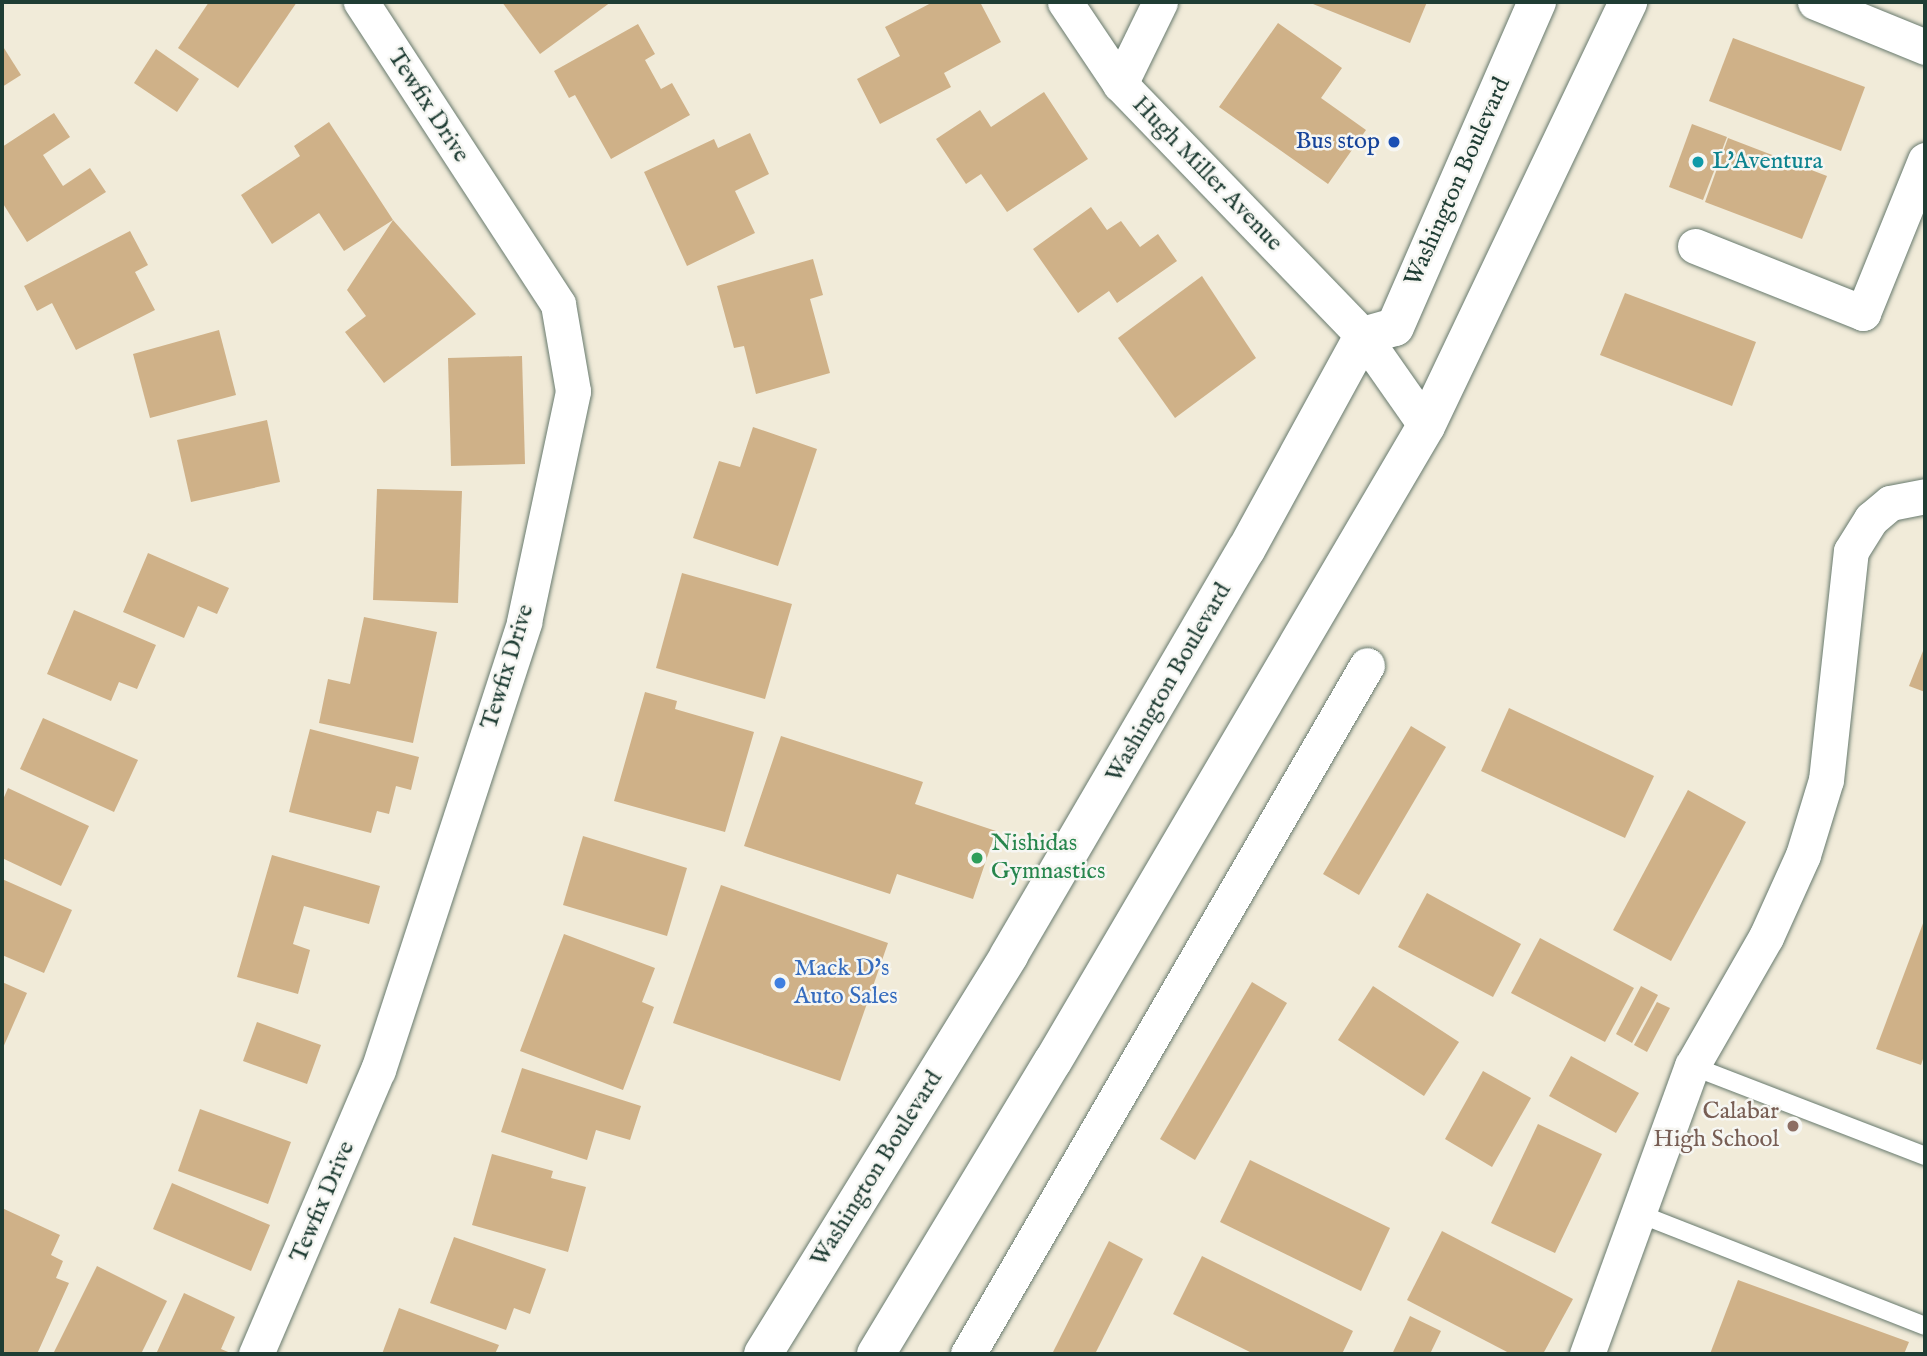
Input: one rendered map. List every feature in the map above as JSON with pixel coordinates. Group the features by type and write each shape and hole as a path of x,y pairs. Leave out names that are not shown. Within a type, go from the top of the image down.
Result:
{"highway":[{"name":"Washington Boulevard","path":"763,1354 1009,955 1246,550 1363,336 1395,327 1537,2"},
{"path":"876,1354 1053,1061 1426,426 1628,2"}],"street":[{"name":"Tewfix Drive","path":"256,1354 378,1070 524,622 573,391 558,304 361,2"},
{"name":"Hugh Miller Avenue","path":"1065,2 1121,84 1363,336 1426,426"},
{"path":"1121,84 1160,2"},
{"path":"1815,2 1925,47"},
{"path":"1695,246 1863,313 1925,160"},
{"path":"1587,1354 1692,1066 1766,937 1807,843 1826,780 1851,551 1871,519 1890,503 1925,496"},
{"path":"968,1354 1367,665"}],"lane":[{"path":"1692,1066 1925,1156"},
{"path":"1637,1213 1925,1326"}],"building":[{"path":"209,2 297,2 238,88 178,48"},
{"path":"502,2 611,2 540,54"},
{"path":"933,2 980,2 1001,42 944,73 951,87 880,124 857,79 900,56 885,27"},
{"path":"1308,2 1427,2 1410,43"},
{"path":"1278,23 1342,68 1321,98 1366,130 1328,184 1219,107"},
{"path":"638,24 655,54 645,60 661,89 672,83 690,115 611,159 575,95 569,98 554,71"},
{"path":"1733,38 1865,87 1841,151 1709,101"},
{"path":"2,45 21,75 2,87"},
{"path":"156,49 199,79 177,112 134,83"},
{"path":"1044,92 1088,159 1007,212 981,174 966,184 936,139 980,110 991,127"},
{"path":"54,113 70,137 43,155 63,186 90,168 106,192 27,242 2,202 2,147"},
{"path":"329,122 393,220 344,251 319,213 272,244 241,195 300,156 294,146"},
{"name":"L'Aventura","path":"1692,124 1727,137 1703,200 1669,187"},
{"path":"750,133 769,174 735,191 755,233 687,266 644,172 714,139 718,148"},
{"path":"1728,138 1827,176 1802,239 1705,202"},
{"path":"1091,207 1107,230 1121,221 1140,247 1158,234 1177,261 1117,303 1109,291 1078,313 1033,249"},
{"path":"393,220 476,314 384,383 345,332 366,316 347,290"},
{"path":"130,231 148,265 135,272 155,310 76,350 52,303 37,311 24,286"},
{"path":"813,259 823,295 810,299 830,373 756,394 744,346 734,348 717,286"},
{"path":"1202,276 1256,358 1175,418 1118,338"},
{"path":"1625,293 1756,342 1732,406 1600,355"},
{"path":"219,330 236,395 150,418 133,354"},
{"path":"522,356 525,464 451,466 448,358"},
{"path":"267,420 280,482 191,502 177,440"},
{"path":"753,427 817,449 778,566 693,538 719,461 740,467"},
{"path":"377,489 462,491 458,603 373,600"},
{"path":"148,553 229,588 217,614 198,606 184,638 123,612"},
{"path":"682,573 792,604 765,699 656,668"},
{"path":"74,610 156,645 137,689 119,682 111,701 47,674"},
{"path":"364,617 437,632 413,743 319,723 328,679 350,684"},
{"path":"1925,646 1925,692 1909,686"},
{"path":"645,692 677,701 675,709 754,732 725,832 614,801"},
{"path":"1509,708 1654,776 1625,838 1481,771"},
{"path":"43,718 138,760 114,812 20,769"},
{"path":"1411,726 1446,747 1359,895 1323,874"},
{"path":"310,729 419,757 411,790 396,786 389,814 377,811 371,833 289,812"},
{"path":"781,736 923,782 915,804 996,831 973,899 897,874 890,894 744,846"},
{"path":"8,788 89,826 61,886 2,858 2,802"},
{"path":"1688,790 1746,822 1671,961 1613,930"},
{"path":"583,836 687,868 667,936 563,905"},
{"path":"272,855 380,886 369,924 304,906 293,944 310,950 298,994 237,977"},
{"path":"2,879 72,910 44,973 2,955"},
{"name":"Mack D's Auto Sales","path":"721,885 888,943 840,1081 673,1023"},
{"path":"1427,893 1521,944 1493,997 1398,947"},
{"path":"1925,918 1925,1053 1921,1065 1876,1049"},
{"path":"564,934 655,968 642,1002 654,1007 623,1090 520,1051"},
{"path":"1540,938 1634,988 1605,1042 1511,993"},
{"path":"2,982 27,993 2,1050"},
{"path":"1252,982 1287,1003 1195,1160 1160,1139"},
{"path":"1373,986 1459,1042 1424,1096 1338,1040"},
{"path":"1641,986 1658,995 1632,1043 1616,1034"},
{"path":"1657,1002 1670,1008 1647,1052 1634,1045"},
{"path":"257,1022 321,1045 307,1084 243,1061"},
{"path":"1571,1056 1639,1093 1616,1133 1549,1096"},
{"path":"522,1068 641,1106 630,1140 596,1130 587,1160 501,1132"},
{"path":"1483,1071 1531,1098 1492,1167 1445,1139"},
{"path":"200,1109 291,1142 268,1204 178,1171"},
{"path":"1538,1124 1602,1154 1555,1253 1491,1223"},
{"path":"492,1154 553,1171 551,1178 586,1187 568,1252 472,1225"},
{"path":"1250,1160 1390,1228 1361,1291 1220,1222"},
{"path":"172,1183 270,1225 251,1271 153,1229"},
{"path":"2,1208 60,1235 51,1255 63,1261 56,1278 69,1283 37,1354 2,1354"},
{"path":"1442,1231 1573,1299 1543,1354 1511,1354 1407,1300"},
{"path":"454,1237 546,1269 530,1314 514,1308 506,1330 430,1303"},
{"path":"1109,1241 1143,1259 1095,1354 1052,1354"},
{"path":"1202,1256 1353,1331 1342,1354 1254,1354 1173,1314"},
{"path":"97,1266 167,1301 141,1354 53,1354"},
{"path":"1738,1280 1909,1342 1904,1354 1710,1354"},
{"path":"184,1293 235,1317 221,1349 233,1354 156,1354"},
{"path":"399,1308 499,1345 495,1354 382,1354"},
{"path":"1410,1316 1441,1331 1430,1354 1393,1352"}],"place":[{"name":"Bus stop","path":"1394,142"},
{"name":"L'Aventura","path":"1698,162"},
{"name":"Nishidas Gymnastics","path":"977,858"},
{"name":"Mack D's Auto Sales","path":"780,983"},
{"name":"Calabar High School","path":"1793,1126"}]}
